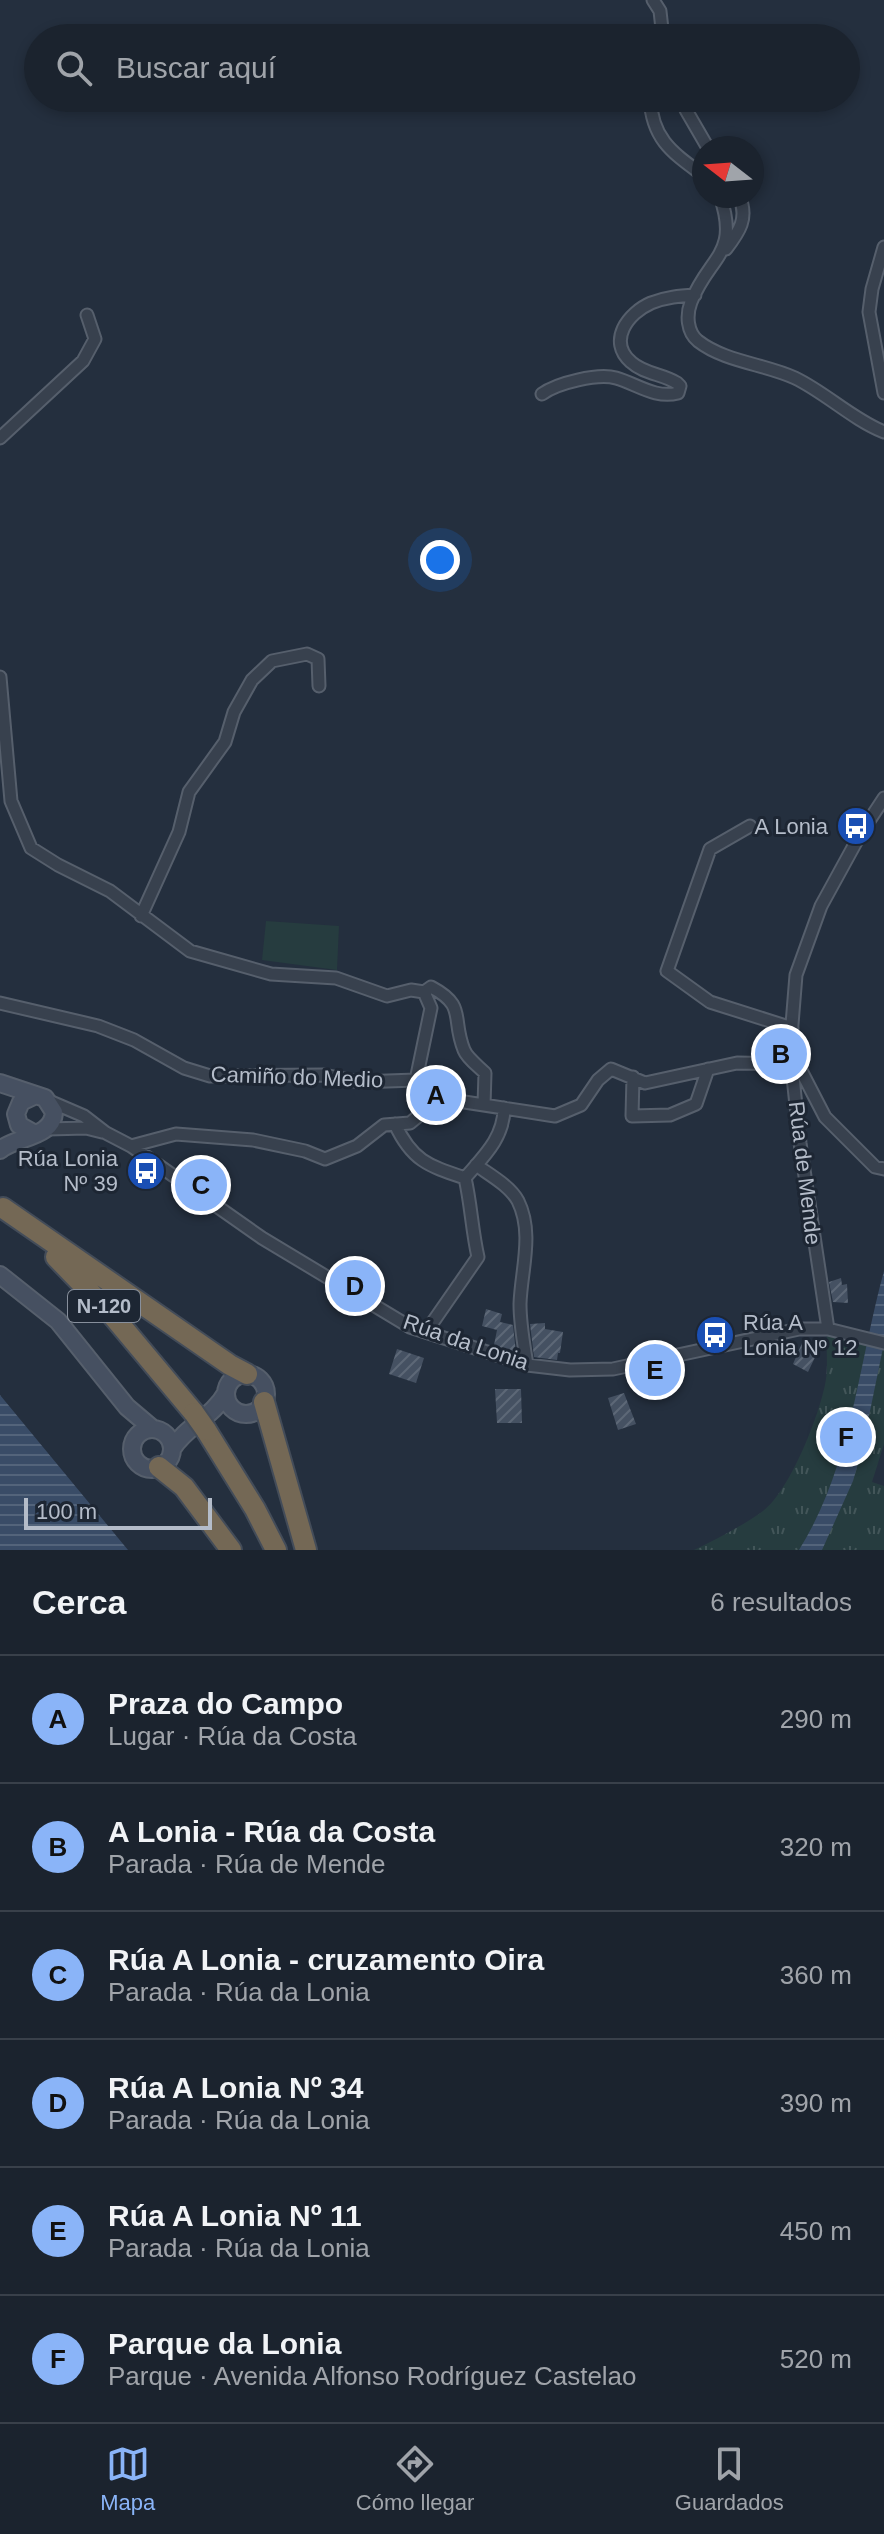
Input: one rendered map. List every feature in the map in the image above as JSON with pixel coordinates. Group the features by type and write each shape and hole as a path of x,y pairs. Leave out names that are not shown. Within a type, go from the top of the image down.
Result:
{"highway":[{"path":"2,1207 247,1374"},
{"name":"N-120","path":"2,1207 63,1263 113,1316 196,1424 255,1509 276,1550"},
{"path":"264,1402 306,1550"},
{"path":"159,1467 184,1487 231,1550"}],"street":[{"path":"653,0 660,11 661,24"},
{"path":"651,112 659,137 692,167"},
{"path":"687,112 701,136"},
{"path":"717,259 728,234 724,208"},
{"path":"743,208 742,228 717,259 695,295 688,316 689,330 696,340 713,350 792,377 884,432"},
{"path":"884,247 869,312 884,393"},
{"path":"542,394 586,378 611,376 650,392 678,393 680,386 672,380 643,370 627,358 620,340 621,332 634,314 650,303 675,296 695,295"},
{"path":"0,438 83,361 95,339 87,315"},
{"path":"141,916 179,832 189,792 225,742 234,712 252,680 272,661 307,654 318,659 319,686"},
{"path":"0,677 11,801 31,848 110,891 190,951 271,974 336,978 387,996 411,990 424,992 431,987 444,994 456,1007 464,1053 485,1073 484,1105"},
{"name":"Rúa de Mende","path":"828,1329 800,1143 790,1049 796,975 821,906 884,798"},
{"path":"750,826 710,849 667,971 710,1002 792,1028"},
{"path":"424,992 431,1008 416,1080 433,1104"},
{"name":"Camiño do Medio","path":"0,1003 98,1026 134,1040 184,1068 210,1076 324,1075 359,1082 416,1080"},
{"path":"790,1049 825,1117 880,1168"},
{"path":"131,1146 176,1134 253,1140 305,1151 325,1159 357,1146 384,1125 410,1123 433,1104 458,1101 555,1116 581,1105 598,1080 611,1069 645,1083 737,1063 792,1064"},
{"path":"633,1077 632,1116 670,1115 696,1104 708,1069"},
{"path":"0,1085 42,1098 54,1112 42,1131 7,1144 0,1150"},
{"path":"0,1085 17,1110 19,1125 42,1131"},
{"path":"0,1142 25,1098 42,1098"},
{"name":"Rúa da Lonia","path":"42,1098 84,1116 262,1238 410,1327 527,1365 570,1370 613,1369 799,1329 828,1329 884,1343"},
{"path":"465,1178 494,1144 504,1125 504,1108"},
{"path":"395,1124 404,1143 428,1165 465,1178"},
{"name":"Rúa da Lonia","path":"42,1131 86,1128 106,1133"},
{"path":"476,1165 504,1185 517,1199 523,1218 527,1252 522,1262 520,1322 527,1365"},
{"path":"426,1332 478,1257 465,1178"},
{"path":"0,1275 58,1321 139,1419 169,1438 172,1449"},
{"path":"108,1383 134,1440 133,1454 140,1465 153,1469 168,1460 172,1449 215,1410 231,1381 241,1374 247,1374 263,1383 264,1402 256,1411 215,1410"},
{"path":"226,1393 229,1404 238,1412"},
{"path":"134,1440 142,1432 196,1424"}],"green space":[{"path":"266,921 339,926 337,970 262,960"},
{"path":"827,1335 884,1350 884,1444 872,1482 884,1486 884,1550 694,1550 763,1511 784,1487 803,1450 823,1393 827,1374"}],"water":[{"path":"884,1271 884,1343 853,1481 822,1550 799,1550 817,1517 842,1449"},
{"path":"0,1395 128,1550 0,1550"}],"building":[{"path":"841,1278 842,1285 847,1284 848,1303 833,1302 829,1282"},
{"path":"486,1309 502,1314 500,1322 513,1325 516,1353 494,1345 497,1330 482,1326"},
{"path":"545,1323 545,1329 563,1332 557,1360 534,1357 530,1324"},
{"path":"802,1343 818,1351 808,1372 793,1364"},
{"path":"397,1349 424,1358 416,1383 389,1374"},
{"path":"495,1389 521,1389 522,1423 497,1423"},
{"path":"624,1393 636,1424 618,1430 608,1398"}],"place":[{"name":"A Lonia","path":"856,826"},
{"name":"A Lonia - Rúa da Costa","path":"781,1054"},
{"name":"Praza do Campo","path":"436,1095"},
{"name":"Rúa Lonia Nº 39","path":"146,1171"},
{"name":"Rúa A Lonia - cruzamento Oira","path":"201,1185"},
{"name":"Rúa A Lonia Nº 34","path":"355,1286"},
{"name":"Rúa A Lonia Nº 12","path":"715,1335"},
{"name":"Rúa A Lonia Nº 11","path":"655,1370"},
{"name":"Parque da Lonia","path":"846,1437"}]}
